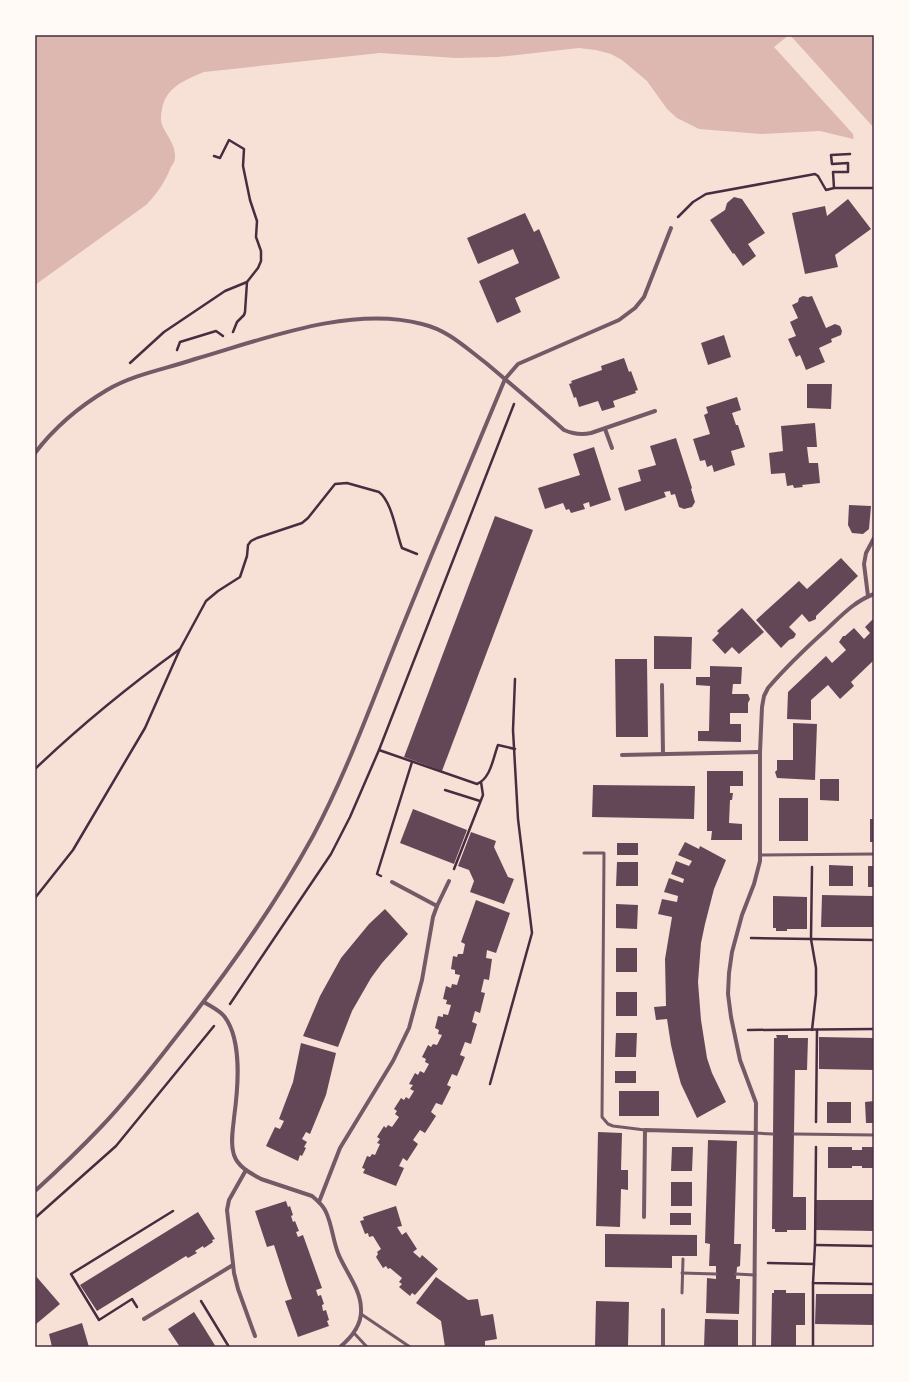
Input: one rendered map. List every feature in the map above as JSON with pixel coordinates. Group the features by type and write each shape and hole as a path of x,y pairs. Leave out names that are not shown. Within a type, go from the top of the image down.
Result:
{"street":[{"path":"35,1191 76,1153 102,1126 204,1002 242,950 272,904 313,835 352,752 429,560 505,379 518,364 619,320 635,308 644,297 671,228"},
{"path":"35,453 60,426 86,403 133,377 303,328 343,321 378,318 398,319 423,324 453,337 505,379 564,430 583,435 606,429 655,412"},
{"path":"606,429 612,448"},
{"path":"868,596 864,564 866,552 874,538"},
{"path":"754,1347 756,1103 740,1060 728,994 732,952 760,861 760,752 762,707 764,696 768,688 806,648 851,607 868,596 874,594"},
{"path":"662,685 663,754"},
{"path":"622,755 760,752"},
{"path":"319,1202 340,1148 393,1061 409,1028 419,995 431,923 436,906 450,881"},
{"path":"392,882 436,906"},
{"path":"204,1002 223,1015 232,1030 238,1064 232,1149 234,1156 246,1170 260,1179 300,1191 312,1196 319,1202 329,1219 338,1253 358,1292 361,1304 361,1314 354,1333 340,1347"},
{"path":"644,1217 645,1130 755,1133"},
{"path":"246,1170 227,1206 232,1265 238,1289 255,1336"},
{"path":"144,1319 232,1265"},
{"path":"663,1310 663,1347"}],"lane":[{"path":"584,853 604,853 602,1117 608,1124 613,1126 645,1130"},
{"path":"760,855 874,854"},
{"path":"755,1133 773,1134"},
{"path":"794,1134 874,1135"},
{"path":"682,1293 683,1259"},
{"path":"682,1273 716,1274"},
{"path":"736,1274 755,1275"},
{"path":"361,1314 410,1347"},
{"path":"354,1333 367,1347"}],"path":[{"path":"129,364 164,332 226,291 247,282 258,268 261,261 261,251 256,237 257,221 250,200 243,166 244,149 229,140 220,158 214,156"},
{"path":"834,188 833,172 848,172 848,163 832,164 831,155 850,154"},
{"path":"681,213 693,202 706,194 815,174 818,176 826,190 834,188 874,188"},
{"path":"233,334 237,322 241,319 245,312 247,282"},
{"path":"168,368 180,342 216,331"},
{"path":"35,898 73,850 146,728 180,649 206,601 218,591 240,577 247,556 248,545 251,541 302,523 308,518 335,484 347,483 379,492 387,501 402,548 429,560"},
{"path":"35,769 73,734 146,674 180,649"},
{"path":"490,1084 532,933 519,835 513,730 515,679"},
{"path":"379,750 475,784 481,782 488,775 498,745 515,749"},
{"path":"392,882 377,874 412,762"},
{"path":"450,881 483,795 481,782"},
{"path":"445,790 480,801"},
{"path":"812,1030 816,994 816,968 811,939 813,854"},
{"path":"736,938 874,940"},
{"path":"734,1030 874,1029"},
{"path":"144,1319 132,1299 98,1320 71,1274 173,1211"},
{"path":"812,1347 815,1245 874,1246"},
{"path":"755,1263 814,1264"},
{"path":"813,1283 874,1284"},
{"path":"194,1289 228,1347"}],"shaded area":[{"path":"35,35 874,35 874,144 820,131 761,134 699,129 677,118 667,109 647,81 622,60 611,54 579,48 498,57 456,58 380,53 204,72 177,85 164,101 161,122 173,146 175,159 154,197 146,205 35,285"}],"pier":[{"path":"789,35 874,128 874,146 854,141 853,134 774,47"}],"building":[{"path":"734,197 742,199 765,233 748,244 756,256 743,266 710,220 725,210 727,203"},
{"path":"848,199 871,229 835,255 838,267 805,274 792,213 825,206 827,216"},
{"path":"525,213 534,232 539,229 560,278 515,298 521,312 497,323 479,281 519,263 513,249 478,264 467,238"},
{"path":"803,296 812,296 826,328 835,324 840,326 842,331 841,335 831,339 832,342 819,348 825,362 806,370 800,355 796,357 788,339 796,336 790,322 798,318 792,305 798,302 799,298"},
{"path":"724,335 731,357 708,365 701,343"},
{"path":"624,358 629,372 631,371 638,390 635,391 636,393 613,401 615,407 602,411 598,401 579,407 576,397 574,398 569,384 572,383 571,381 602,370 601,366"},
{"path":"807,384 832,384 831,409 807,408"},
{"path":"737,397 741,410 732,413 736,425 738,425 745,447 731,451 735,465 714,472 712,465 707,467 705,460 700,461 693,439 710,434 704,415 708,413 706,407"},
{"path":"815,423 817,447 807,447 809,463 818,463 820,483 802,485 803,487 794,488 793,485 787,486 785,473 771,474 769,453 783,451 781,426"},
{"path":"676,438 692,488 695,502 692,507 684,509 679,507 675,494 671,495 670,491 664,492 666,497 625,511 618,488 641,481 638,470 656,465 650,446"},
{"path":"594,447 611,500 590,507 589,502 583,504 585,509 571,513 569,509 566,510 563,503 545,509 538,488 580,475 573,454"},
{"path":"849,505 871,506 869,529 863,534 852,533 848,525"},
{"path":"495,516 533,530 442,771 404,757"},
{"path":"841,558 858,576 816,616 816,619 809,622 802,614 789,627 796,634 794,638 789,640 781,648 756,620 799,581 807,589"},
{"path":"742,608 764,632 739,654 732,647 725,654 712,640 719,633 717,631"},
{"path":"874,618 874,660 851,682 854,686 840,699 828,685 811,700 811,720 787,719 788,692 826,656 832,663 846,650 839,642 843,636 854,628 864,639 870,633 865,627"},
{"path":"654,636 692,637 691,669 654,669"},
{"path":"615,659 647,659 648,737 616,737"},
{"path":"710,666 742,667 741,684 733,684 732,694 748,694 750,699 748,703 748,713 730,713 730,724 741,724 741,742 698,741 698,731 709,731 710,686 696,685 696,677 710,677"},
{"path":"793,723 817,724 815,780 777,778 775,772 777,770 777,760 793,760"},
{"path":"707,771 743,771 743,786 730,786 730,793 733,793 732,800 730,800 729,823 742,824 742,840 711,840 712,831 707,831"},
{"path":"820,779 839,779 839,801 820,800"},
{"path":"593,785 695,786 694,819 592,817"},
{"path":"779,798 808,798 808,841 779,841"},
{"path":"413,809 467,830 454,864 400,843"},
{"path":"870,819 874,819 874,842 870,842"},
{"path":"471,832 496,841 494,847 508,877 514,879 504,904 470,892 474,881 469,870 458,866"},
{"path":"685,842 699,849 700,846 726,860 714,889 705,924 701,943 698,982 701,1020 707,1058 712,1073 726,1102 697,1118 681,1084 671,1045 667,1019 656,1020 654,1007 666,1006 665,959 672,917 658,914 662,899 677,902 678,896 664,892 669,878 683,883 684,879 671,874 676,861 689,866 692,861 678,855"},
{"path":"617,843 638,843 638,855 617,855"},
{"path":"617,862 638,862 638,886 616,886"},
{"path":"829,865 853,866 853,886 829,886"},
{"path":"868,866 874,866 874,887 868,887"},
{"path":"822,895 874,896 874,927 821,927"},
{"path":"773,896 807,897 807,929 787,929 787,931 776,931 776,928 773,928"},
{"path":"476,900 510,913 496,953 487,950 486,958 492,959 489,980 484,979 481,992 485,993 480,1013 475,1011 472,1022 477,1024 471,1044 465,1042 460,1055 465,1057 457,1076 452,1074 447,1085 451,1087 442,1105 436,1103 431,1112 436,1116 425,1133 420,1130 413,1140 418,1144 407,1161 403,1158 399,1166 404,1168 396,1186 363,1173 365,1169 362,1168 367,1156 370,1157 372,1154 375,1155 380,1144 377,1143 380,1139 377,1137 384,1126 386,1128 388,1125 392,1127 399,1117 395,1114 397,1111 394,1109 401,1098 404,1100 406,1097 409,1099 414,1091 410,1089 413,1085 409,1084 415,1073 418,1075 420,1071 424,1073 429,1064 425,1062 426,1059 422,1057 428,1045 431,1047 433,1044 437,1045 442,1035 438,1034 439,1030 435,1028 438,1016 443,1017 443,1014 448,1015 451,1005 446,1004 447,1000 443,999 446,986 451,988 452,984 457,985 460,975 455,974 455,970 451,969 453,956 457,957 458,954 463,954 465,944 461,942"},
{"path":"616,904 638,905 637,929 616,928"},
{"path":"385,909 408,934 382,963 371,978 352,1011 338,1047 303,1036 320,996 341,958 369,924"},
{"path":"616,948 637,948 637,972 616,972"},
{"path":"616,992 637,992 637,1016 616,1016"},
{"path":"616,1033 637,1033 636,1057 615,1057"},
{"path":"776,1035 788,1035 788,1038 808,1038 807,1070 795,1070 793,1197 806,1197 806,1230 787,1230 787,1232 775,1232 775,1229 772,1229 774,1038 777,1038"},
{"path":"819,1037 874,1038 874,1070 819,1069"},
{"path":"301,1043 336,1053 326,1095 310,1134 306,1132 302,1139 307,1142 304,1147 306,1148 302,1156 300,1155 298,1161 266,1146 275,1127 280,1129 284,1121 279,1119 293,1082"},
{"path":"615,1071 636,1071 636,1083 615,1083"},
{"path":"619,1091 659,1091 659,1116 619,1116"},
{"path":"874,1101 874,1123 866,1123 865,1102"},
{"path":"827,1102 851,1102 851,1123 827,1123"},
{"path":"598,1132 622,1133 621,1170 628,1170 628,1190 621,1189 620,1227 596,1226"},
{"path":"708,1140 737,1141 734,1244 741,1244 740,1266 737,1267 736,1279 740,1279 739,1314 706,1313 707,1278 716,1279 716,1266 709,1266 710,1244 705,1243"},
{"path":"672,1147 693,1147 692,1171 671,1171"},
{"path":"828,1147 852,1147 852,1150 862,1150 862,1147 874,1147 874,1168 852,1166 852,1168 828,1168"},
{"path":"671,1182 692,1182 692,1206 671,1206"},
{"path":"816,1200 874,1200 874,1231 816,1230"},
{"path":"286,1201 288,1207 290,1206 293,1215 291,1216 293,1222 295,1221 299,1231 296,1232 298,1237 303,1235 322,1288 316,1290 318,1296 321,1295 324,1304 322,1305 323,1311 326,1310 329,1320 327,1321 329,1326 298,1337 285,1301 292,1299 274,1245 267,1247 255,1211"},
{"path":"396,1206 402,1226 397,1227 402,1235 406,1232 417,1249 413,1252 420,1258 422,1255 438,1269 415,1295 412,1293 410,1296 399,1287 402,1284 399,1282 402,1278 390,1268 388,1269 386,1266 383,1268 376,1257 378,1254 377,1252 381,1249 373,1236 369,1237 368,1233 365,1234 360,1221 364,1220 363,1217"},
{"path":"198,1212 215,1239 212,1240 213,1242 204,1248 203,1246 195,1251 197,1253 188,1258 186,1256 97,1311 80,1285"},
{"path":"670,1213 691,1213 691,1225 670,1225"},
{"path":"605,1234 697,1235 697,1256 672,1256 672,1268 605,1267"},
{"path":"35,1275 60,1304 35,1325"},
{"path":"436,1277 468,1300 478,1299 481,1316 493,1314 497,1339 485,1341 485,1347 445,1347 441,1321 416,1303"},
{"path":"774,1290 786,1290 786,1293 805,1293 805,1325 796,1325 796,1347 771,1347 772,1293 774,1293"},
{"path":"816,1294 874,1294 874,1325 815,1324"},
{"path":"596,1301 629,1302 628,1347 595,1347"},
{"path":"194,1312 216,1347 180,1347 168,1329"},
{"path":"705,1319 738,1320 738,1347 704,1347"},
{"path":"82,1323 89,1347 52,1347 49,1334"}]}
